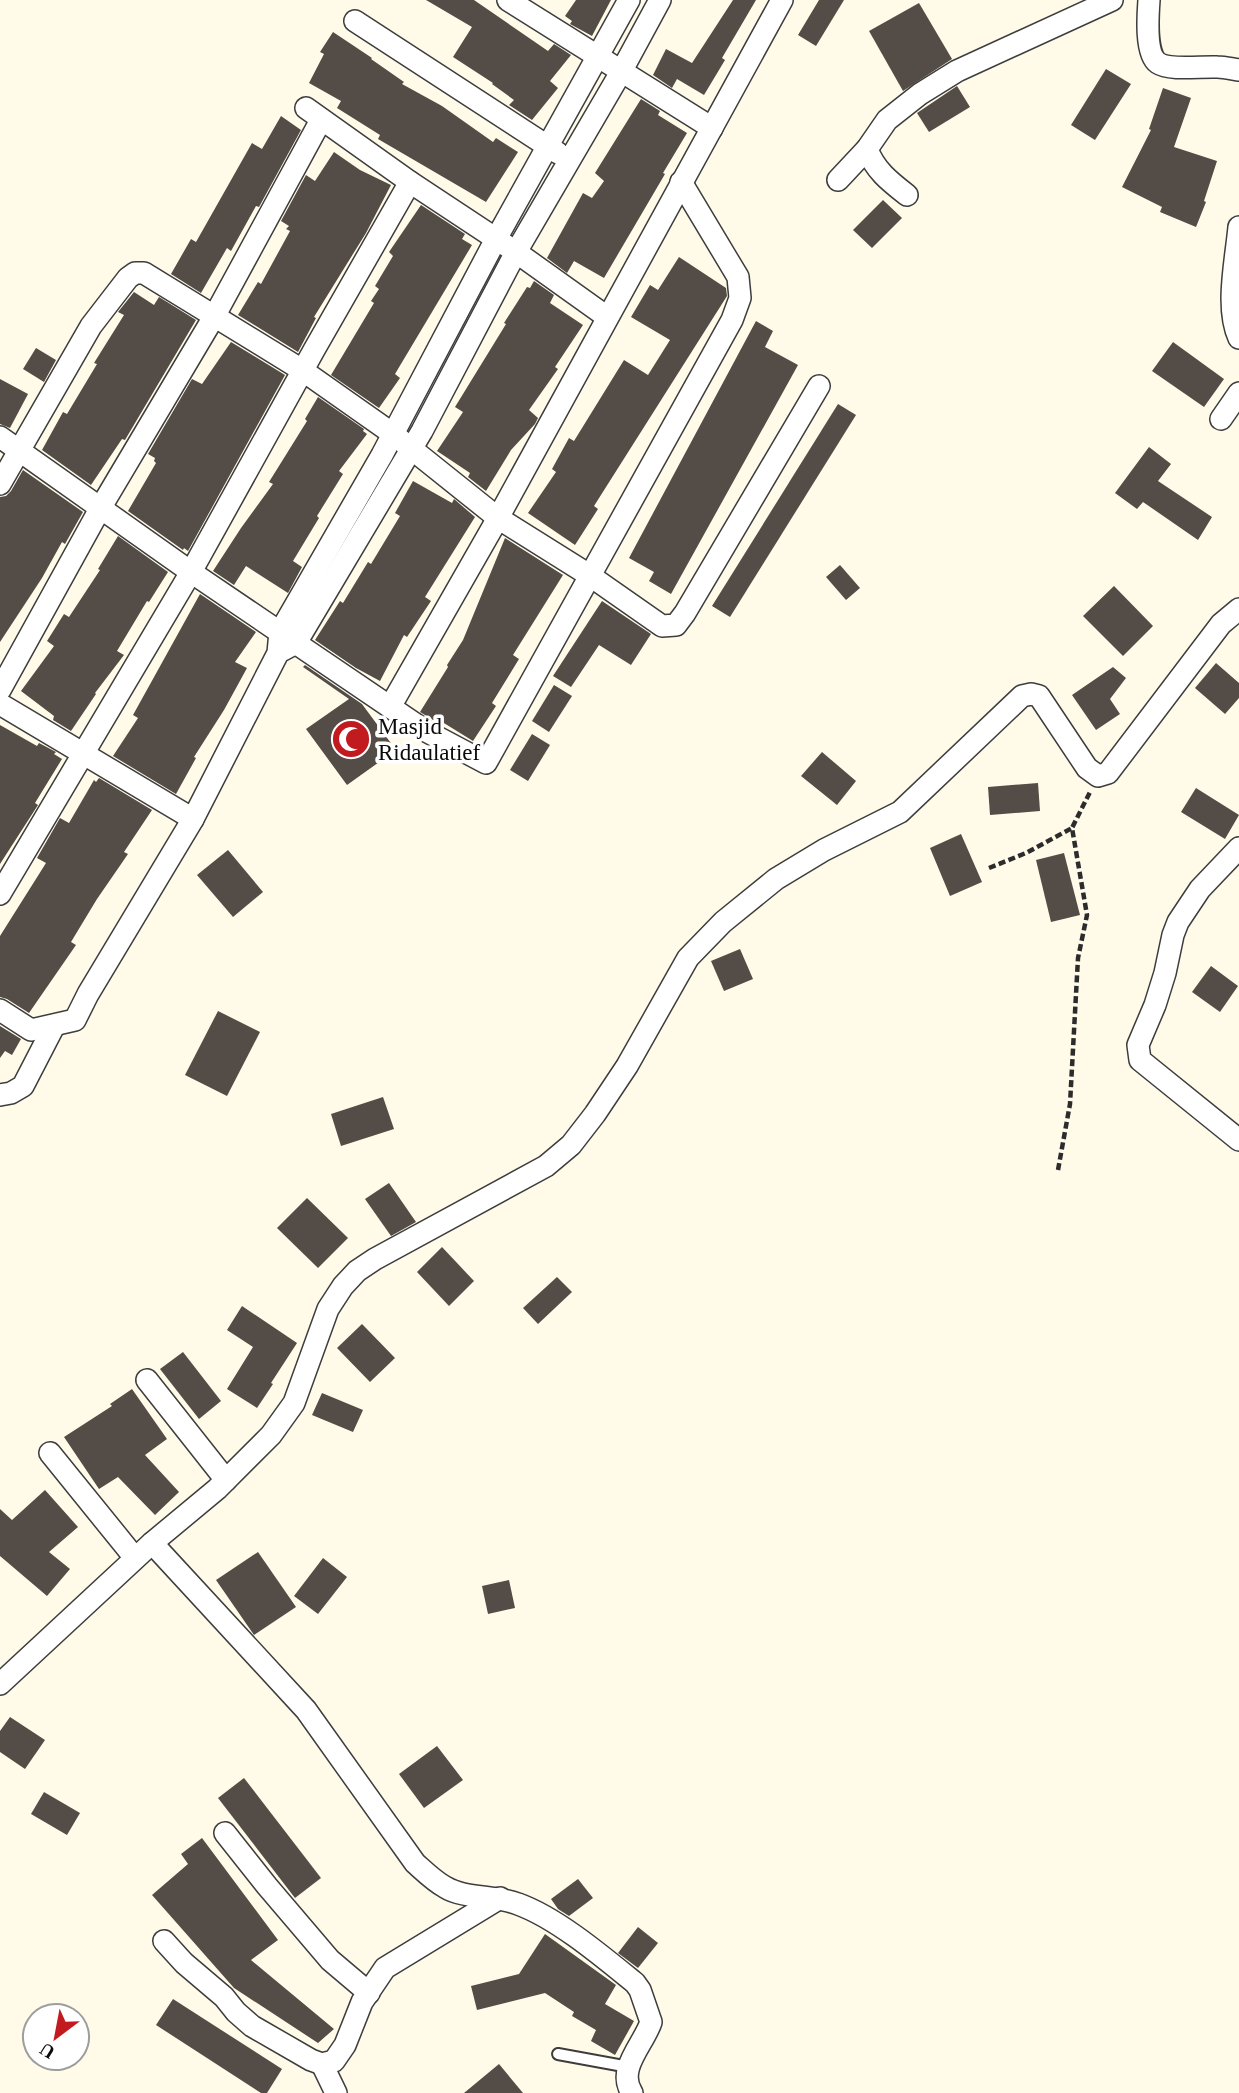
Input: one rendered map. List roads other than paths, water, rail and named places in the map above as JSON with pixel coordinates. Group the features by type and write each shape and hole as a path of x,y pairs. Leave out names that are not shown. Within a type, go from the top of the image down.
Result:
{"street":[{"path":"508,0 712,128"},
{"path":"0,1010 31,1030 75,1020 193,819 496,239 629,0"},
{"path":"285,643 422,431 516,252 660,0"},
{"path":"390,707 498,518 782,0"},
{"path":"838,180 867,149 887,120 929,88 957,71 1112,0"},
{"path":"1149,0 1149,41 1152,55 1158,63 1169,67 1219,67 1239,70"},
{"path":"355,21 568,160"},
{"path":"0,690 101,507 215,315 313,114 607,317"},
{"path":"867,149 873,164 906,195"},
{"path":"0,894 115,704 410,182"},
{"path":"0,437 191,572 285,643 424,730 486,763 732,320 740,298 738,277 681,183"},
{"path":"1239,227 1232,307 1234,326 1239,338"},
{"path":"0,484 91,326 128,278 133,274 144,273 302,370 411,448 498,518 589,575 662,626 676,625 819,386"},
{"path":"1221,419 1239,393"},
{"path":"0,1684 152,1543 226,1480 271,1435 294,1403 328,1309 357,1271 546,1166 571,1145 627,1066 688,958 723,922 776,879 824,850 900,812 1023,696 1039,696 1087,768 1098,776 1108,773 1221,624 1239,609"},
{"path":"0,704 193,819"},
{"path":"1239,848 1200,889 1178,922 1156,1005 1138,1045 1140,1060 1239,1140"},
{"path":"0,1095 23,1086 54,1026"},
{"path":"147,1380 226,1480"},
{"path":"50,1453 135,1559"},
{"path":"152,1543 306,1710 415,1863 446,1889 500,1898 536,1912 635,1983 651,2022 629,2067 626,2079 632,2093"},
{"path":"225,1833 330,1960 369,1993"},
{"path":"164,1941 184,1963 252,2025 281,2044 322,2064 334,2061 345,2045 362,2002 385,1968 500,1898"},
{"path":"322,2064 336,2093"}],"lane":[{"path":"558,2054 629,2067"}],"place":[{"name":"Masjid Ridaulatief","path":"351,739"}]}
